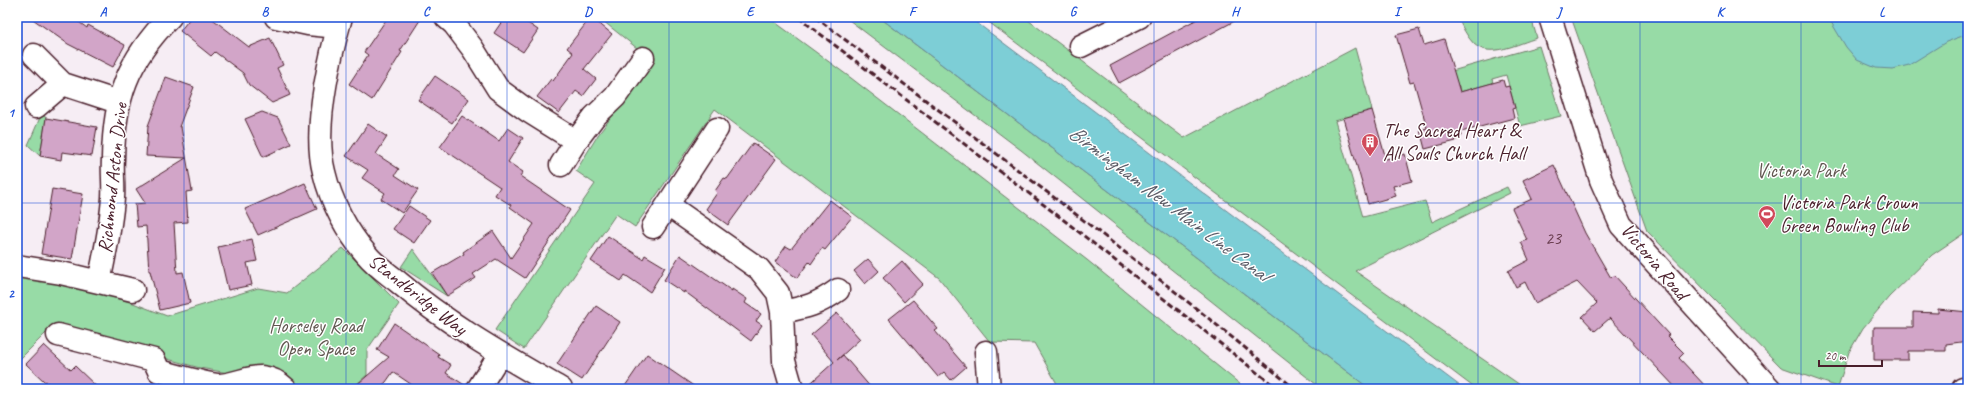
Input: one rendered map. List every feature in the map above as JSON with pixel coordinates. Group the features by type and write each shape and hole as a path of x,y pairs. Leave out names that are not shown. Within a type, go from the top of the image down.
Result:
{"street":[{"name":"Richmond Aston Drive","path":"99,282 110,228 113,204 114,131 118,102 125,80 145,47 170,17"},
{"path":"276,17 308,24 340,22"},
{"path":"446,17 454,24 473,49 498,89 528,111 576,141"},
{"path":"1081,46 1139,17"},
{"name":"Victoria Road","path":"1550,17 1601,180 1621,225 1770,389"},
{"name":"Standbridge Way","path":"340,22 321,119 320,145 324,172 334,203 347,227 367,256 435,312 500,354 561,389"},
{"path":"34,55 63,84 118,102"},
{"path":"561,165 576,141 594,117 615,97 643,58"},
{"path":"36,107 63,84"},
{"path":"652,227 717,129"},
{"path":"668,204 759,269 778,293 782,312 784,361 792,389"},
{"name":"Richmond Aston Drive","path":"17,266 133,290"},
{"path":"782,312 809,307 822,302 838,290"},
{"path":"58,335 154,360 159,371 188,383 219,385 249,377 266,377 280,384 286,389"},
{"path":"986,352 987,389"},
{"path":"478,389 500,354"},
{"path":"1963,389 1968,388"}],"green space":[{"path":"598,17 768,17 851,78 1087,260 1246,389 1060,389 1034,343 990,342 939,278 715,109 635,227 616,214 524,349 495,330 595,184 576,171 598,135 653,61"},
{"path":"845,17 879,17 1370,389 1322,389 1021,150"},
{"path":"982,17 1024,17 1184,138 1355,48 1372,110 1335,121 1363,217 1425,201 1432,222 1507,187 1510,193 1355,271 1526,389 1476,389"},
{"path":"1457,17 1531,17 1537,38 1505,48 1488,50 1474,44"},
{"name":"Victoria Park","path":"1571,17 1968,17 1968,233 1963,234 1932,255 1889,297 1863,328 1849,352 1838,387 1781,367 1647,231"},
{"path":"1539,46 1561,116 1520,126 1506,75 1492,79 1493,83 1460,92 1459,86 1438,92 1445,73"},
{"path":"42,113 46,118 40,156 28,145"},
{"name":"Horseley Road Open Space","path":"343,248 399,304 367,350 367,375 351,389 301,389 295,385 200,368 52,327 17,362 17,275 55,280 133,303 167,316 258,288 287,293"},
{"path":"413,249 447,296 401,267"}],"water":[{"name":"Birmingham New Main Line Canal","path":"879,17 969,17 1464,389 1370,389"},
{"path":"1828,17 1968,17 1968,34 1946,42 1909,65 1893,69 1876,68 1857,60 1846,47"}],"building":[{"path":"30,17 72,17 87,28 88,25 125,45 113,67 68,44"},
{"path":"191,17 210,17 249,47 270,38 283,65 277,68 290,95 272,103 249,85 243,73 215,52 211,56 180,31"},
{"path":"388,17 422,17 400,51 402,52 372,100 349,84 368,55 364,52"},
{"path":"505,17 519,17 538,30 523,52 494,33"},
{"path":"591,17 612,34 584,69 596,79 583,96 576,91 559,113 537,97 551,79 553,81 573,53 567,48"},
{"path":"1201,17 1242,17 1119,83 1110,66"},
{"path":"1419,29 1424,45 1444,39 1460,92 1503,80 1505,87 1509,86 1515,108 1512,109 1514,118 1461,132 1462,136 1455,138 1456,141 1425,149 1420,130 1427,128 1414,82 1410,83 1396,35"},
{"path":"435,76 469,99 452,123 418,100"},
{"path":"166,77 194,87 179,127 181,127 192,191 186,192 188,222 174,223 177,273 183,272 190,303 160,310 149,271 146,226 137,227 135,204 145,203 136,189 186,158 146,156 148,126"},
{"name":"The Sacred Heart & All Souls Church Hall","path":"1372,110 1386,159 1405,154 1412,181 1393,186 1396,196 1368,204 1343,118"},
{"path":"262,112 278,118 291,144 263,157 245,119"},
{"path":"462,116 499,141 508,128 523,138 508,162 523,172 520,176 570,210 525,278 496,259 473,274 476,278 447,296 432,273 464,254 463,252 493,231 511,258 534,224 510,207 511,205 495,195 500,187 440,147"},
{"path":"46,118 97,127 92,156 62,152 61,160 40,156"},
{"path":"368,124 387,137 376,154 399,169 395,175 418,190 402,213 381,199 385,193 362,178 368,170 346,156"},
{"path":"753,143 776,159 728,225 706,209 717,193 715,191 724,178 727,179"},
{"path":"1554,165 1585,233 1611,278 1614,275 1669,335 1667,336 1684,353 1679,358 1708,389 1677,389 1610,318 1595,331 1582,317 1597,303 1577,282 1535,303 1525,282 1516,287 1508,271 1529,260 1521,242 1527,240 1512,208 1532,199 1523,180"},
{"path":"305,183 317,209 258,235 245,209"},
{"path":"52,189 83,194 72,259 41,254"},
{"path":"830,200 852,217 825,250 822,248 811,264 809,262 797,278 775,262 786,246 791,249"},
{"path":"409,206 430,220 414,243 393,229"},
{"path":"608,236 643,259 645,255 665,267 650,292 625,275 621,281 591,261"},
{"path":"252,239 257,261 247,263 252,285 228,290 218,247"},
{"path":"680,255 732,291 732,289 747,299 745,303 761,314 756,321 762,325 751,341 684,291 684,293 664,280"},
{"path":"868,259 879,271 865,284 854,271"},
{"path":"902,261 923,284 904,302 883,278"},
{"path":"913,300 938,329 935,331 966,367 951,380 944,372 938,377 889,319"},
{"path":"596,306 620,322 582,380 557,364"},
{"path":"1938,309 1968,312 1968,341 1946,344 1946,351 1908,351 1908,360 1874,360 1874,327 1913,327 1913,312 1938,313"},
{"path":"837,313 860,339 837,360 843,355 872,389 804,389 834,362 811,335"},
{"path":"394,323 439,354 438,357 451,365 446,373 466,386 466,389 418,389 393,372 386,382 378,389 352,389 389,357 377,350"},
{"path":"44,345 71,370 75,366 99,389 54,389 46,381 45,382 26,364"},
{"path":"647,354 698,389 623,389"}],"railway":[{"path":"798,17 1065,221 1278,389"},
{"path":"815,17 1117,246 1295,389"}],"place":[{"name":"The Sacred Heart & All Souls Church Hall","path":"1370,157"},
{"name":"Victoria Park Crown Green Bowling Club","path":"1767,229"}]}
